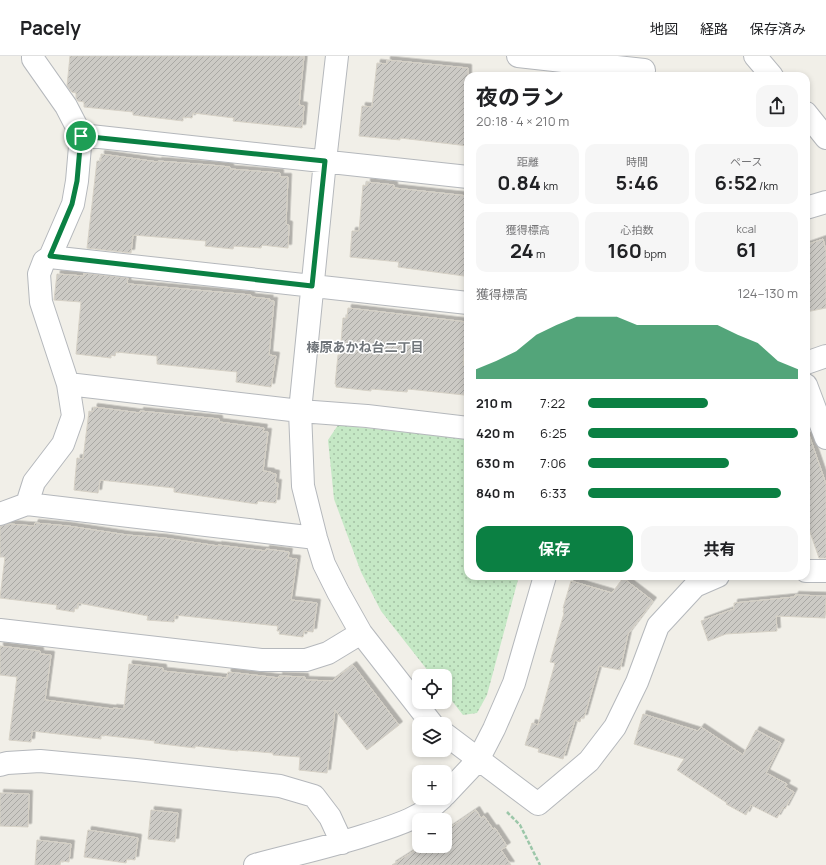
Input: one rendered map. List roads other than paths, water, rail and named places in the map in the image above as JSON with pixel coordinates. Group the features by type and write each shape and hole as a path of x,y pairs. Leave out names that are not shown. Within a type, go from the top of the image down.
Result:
{"street":[{"path":"27,504 34,482 63,444 73,416 68,384 41,302 39,274 44,261 50,256 72,204 77,181 81,136 66,106 33,56"},
{"path":"337,56 300,411 304,486 316,538 324,564 338,592 361,633 425,717"},
{"path":"518,56 643,67"},
{"path":"755,56 769,72"},
{"path":"810,118 826,138"},
{"path":"81,136 464,177"},
{"path":"810,207 826,202"},
{"path":"50,256 464,303"},
{"path":"810,362 826,356"},
{"path":"68,384 300,411 368,416 464,428"},
{"path":"810,396 826,438"},
{"path":"0,514 27,504 316,538"},
{"path":"810,571 826,572"},
{"path":"452,788 478,760 494,729 514,683 544,580"},
{"path":"452,740 538,804 589,761 615,727 637,682 658,626 695,586 709,580"},
{"path":"0,630 261,660 306,660 328,653 361,633"},
{"path":"0,765 7,763 40,761 280,786 314,796 330,817 342,843"},
{"path":"255,865 342,843 403,824 434,805"}],"district":[{"name":"榛原あかね台二丁目","path":"365,347"}]}
